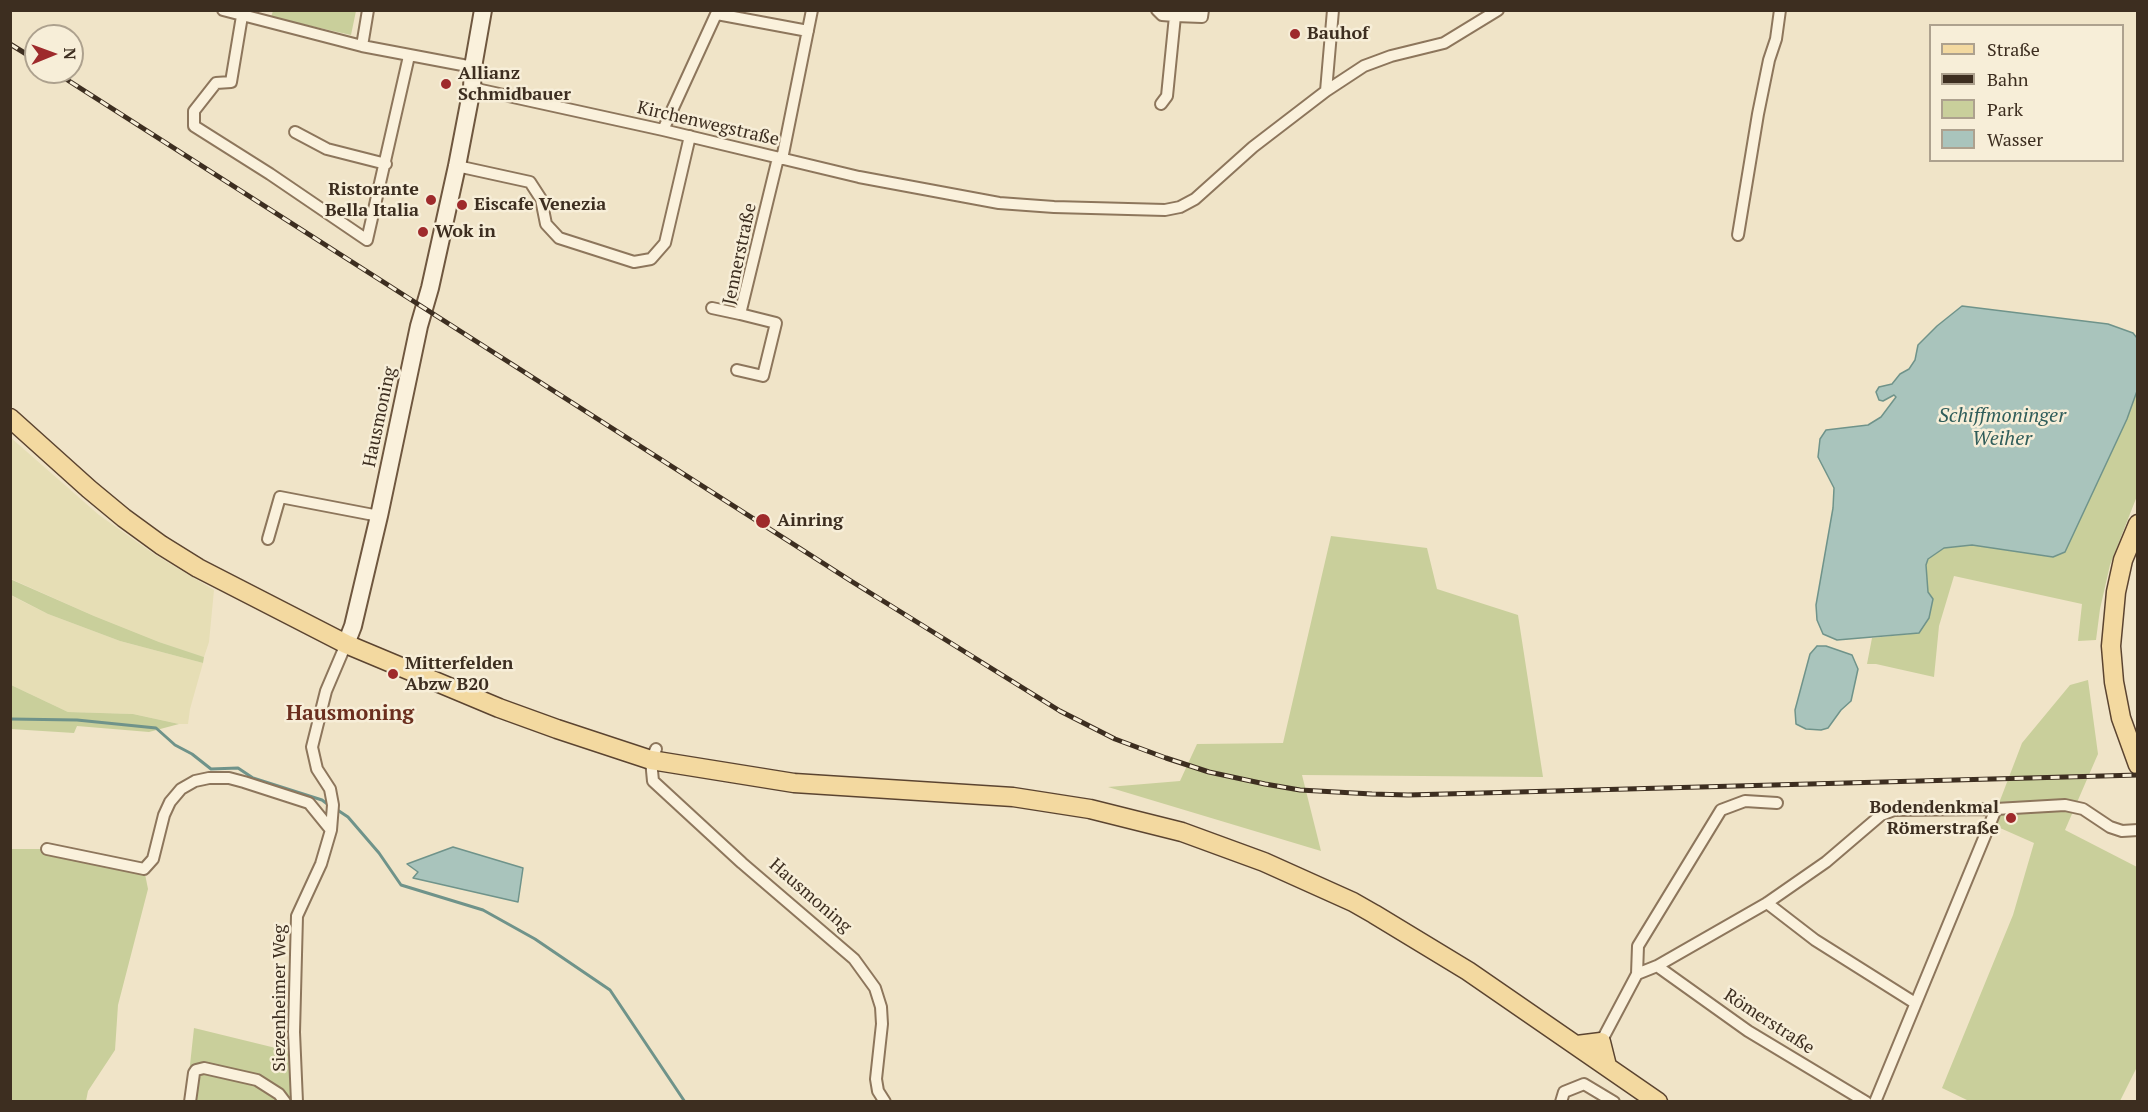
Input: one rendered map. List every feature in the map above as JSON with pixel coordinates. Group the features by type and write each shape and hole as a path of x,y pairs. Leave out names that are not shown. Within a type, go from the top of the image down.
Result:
{"main road":[{"path":"10,418 89,489 161,545 219,580 346,644 526,718 654,755 794,783 982,793 1090,809 1182,832 1264,862 1353,902 1468,971 1658,1101"},
{"path":"2138,524 2123,560 2116,592 2111,646 2114,682 2121,718 2138,765"},
{"path":"1577,1045 1601,1042 1607,1066"}],"street":[{"path":"223,10 362,46 473,67"},
{"path":"362,46 368,10"},
{"name":"Hausmoning","path":"346,644 353,626 379,516 419,326 430,288 472,88 473,67 483,10"},
{"name":"Jennerstraße","path":"737,370 763,376 776,322 740,314 780,158 812,10"},
{"path":"1157,10 1162,15 1202,17 1203,10"},
{"path":"1326,91 1333,10"},
{"name":"Kirchenwegstraße","path":"472,88 690,136 859,177 937,192 999,203 1144,210 1180,207 1196,200 1253,147 1326,91 1364,66 1391,56 1444,43 1498,10"},
{"path":"1738,235 1760,104 1776,39 1780,10"},
{"path":"663,130 718,12 808,31"},
{"path":"242,16 231,82 216,83 194,111 194,126 367,240 409,56"},
{"path":"1161,104 1167,96 1175,16"},
{"path":"295,132 327,149 386,164"},
{"path":"456,166 530,182 541,199 546,224 559,238 634,261 651,259 665,243 690,136"},
{"path":"712,308 740,314"},
{"path":"268,539 280,497 379,516"},
{"name":"Siezenheimer Weg","path":"297,1101 294,1032 297,916 321,864 331,830 333,811 330,789 317,769 312,747 326,691 346,644"},
{"name":"Hausmoning","path":"654,755 653,781 742,863 854,959 875,988 881,1007 882,1024 876,1079 878,1090 885,1101"},
{"path":"47,849 144,869 153,859 164,815 170,802 181,789 195,781 209,778 229,778 309,803 331,830"},
{"path":"1601,1042 1637,974 1638,946 1721,810 1745,801 1777,803"},
{"path":"1637,974 1657,966 1767,903 1826,862 1881,814 1894,810 1996,809 2065,805 2083,809 2110,827 2122,831 2138,830"},
{"path":"1875,1101 1996,809"},
{"path":"2122,831 2138,822"},
{"path":"1767,903 1815,940 1915,1003"},
{"name":"Römerstraße","path":"1657,966 1748,1031 1866,1101"},
{"path":"190,1101 192,1078 196,1070 200,1068 257,1080 282,1098 297,1087"},
{"path":"1561,1101 1564,1092 1584,1084 1614,1101"}],"shaded area":[{"path":"10,437 99,515 154,554 214,590 209,642 204,657 94,616 11,579"},
{"path":"10,595 48,614 120,641 203,663 188,724 133,714 68,712 11,685"}],"green space":[{"path":"273,10 356,11 351,35 271,17"},
{"path":"2137,391 2137,496 2110,565 2096,640 2078,641 2082,604 1954,576 1939,626 1934,677 1867,664 1872,638 1919,633 1933,599 1928,592 1926,565 1928,559 1944,548 1972,545 2053,557 2065,552 2127,419"},
{"path":"1331,536 1427,548 1437,589 1518,615 1543,777 1302,775 1321,851 1108,787 1180,781 1197,744 1283,743"},
{"path":"10,579 94,616 204,657 203,663 120,641 48,614 11,595"},
{"path":"2088,680 2098,754 2065,830 2137,867 2137,1067 2120,1101 1969,1101 1942,1088 2013,915 2034,843 1991,824 2022,743 2070,685"},
{"path":"11,685 68,712 133,714 179,724 149,732 77,726 74,733 11,729"},
{"path":"10,849 47,849 144,869 148,889 118,1005 115,1050 88,1091 86,1101 11,1101"},
{"path":"194,1028 292,1052 292,1101 186,1102"}],"water":[{"name":"Schiffmoninger Weiher","path":"1962,306 2108,324 2133,333 2137,338 2137,391 2127,419 2065,552 2053,557 1972,545 1944,548 1928,559 1926,565 1928,592 1933,599 1929,618 1919,633 1837,640 1823,634 1817,620 1816,605 1833,508 1834,488 1818,457 1820,439 1826,430 1868,425 1881,417 1896,397 1894,395 1883,401 1879,400 1876,392 1879,387 1892,384 1900,374 1909,369 1915,360 1918,345"},
{"path":"1817,646 1826,646 1852,655 1858,669 1851,701 1828,728 1821,730 1806,729 1796,724 1795,710 1810,654"},
{"path":"453,847 523,868 518,902 413,878 418,872 407,864"}],"waterway":[{"path":"10,719 77,720 156,728 175,745 192,754 211,769 238,768 253,778 322,800 330,806"},
{"path":"336,809 348,817 379,853 401,885 483,910 535,939 610,990 685,1102"}],"railway":[{"path":"10,44 24,53"},
{"path":"74,84 851,581 1060,711 1115,739 1166,758 1209,772 1300,790 1408,795 2138,775"}],"place":[{"name":"Bauhof","path":"1295,34"},
{"name":"Allianz Schmidbauer","path":"446,84"},
{"name":"Ristorante Bella Italia","path":"431,200"},
{"name":"Eiscafe Venezia","path":"462,205"},
{"name":"Wok in","path":"423,232"},
{"name":"Ainring","path":"763,521"},
{"name":"Mitterfelden Abzw B20","path":"393,674"},
{"name":"Bodendenkmal Römerstraße","path":"2011,818"}],"district":[{"name":"Hausmoning","path":"350,714"}]}
